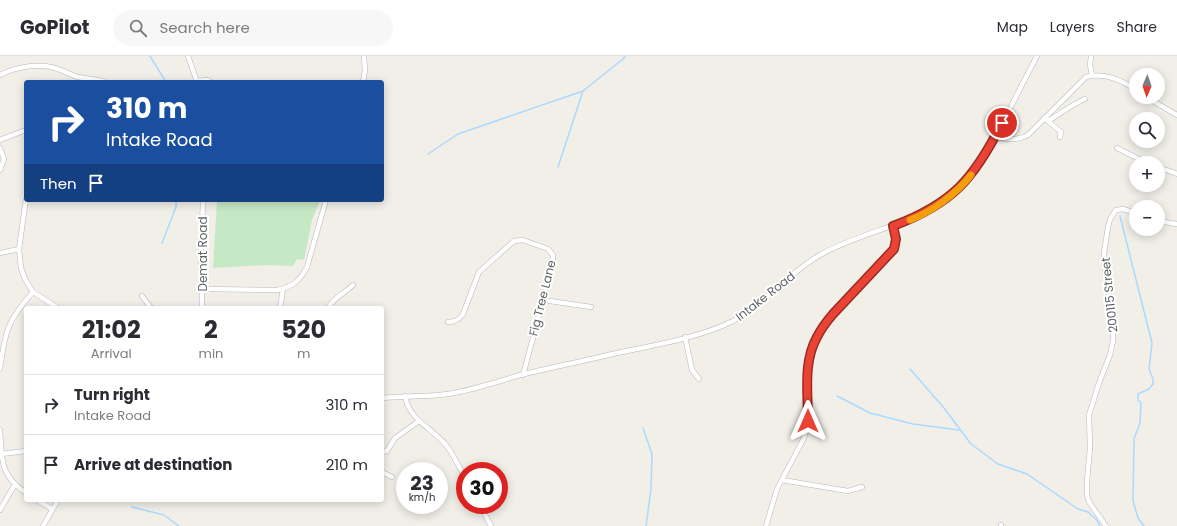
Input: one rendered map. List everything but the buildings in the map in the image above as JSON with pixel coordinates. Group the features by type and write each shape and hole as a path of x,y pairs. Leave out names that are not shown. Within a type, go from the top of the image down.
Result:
{"street":[{"path":"188,56 197,80"},
{"path":"363,80 365,70 364,56"},
{"name":"Intake Road","path":"384,398 458,392 523,375 700,334 722,326 747,313 794,274 820,256 848,242 914,218 932,208 956,191 976,168 996,137 1036,56"},
{"path":"1092,56 1090,65 1092,75"},
{"path":"0,75 22,68 42,66 55,68 79,77 101,80"},
{"path":"996,137 1010,140 1022,138 1028,135 1046,120 1086,77 1099,75 1117,79 1129,86"},
{"path":"1046,120 1061,114 1073,104 1085,99"},
{"path":"1158,104 1177,115"},
{"path":"1046,120 1061,132 1060,136"},
{"path":"0,140 24,131"},
{"path":"0,148 4,159 0,170"},
{"path":"1117,148 1133,156"},
{"path":"1165,170 1177,174"},
{"path":"26,202 19,249 23,273 33,292 55,306"},
{"name":"Demat Road","path":"202,306 201,254 203,202"},
{"path":"202,289 258,290 283,289 289,287 298,280 307,268 325,202"},
{"name":"200115 Street","path":"1106,526 1089,502 1087,495 1087,474 1090,448 1089,415 1110,355 1113,341 1113,317 1104,262 1104,245 1113,214 1116,210 1129,211"},
{"path":"1165,222 1177,224"},
{"path":"766,526 777,489 804,438 807,428 809,360 817,337 833,314 894,249 896,239 893,226"},
{"name":"Fig Tree Lane","path":"448,322 453,322 460,319 477,275 482,268 511,243 517,240 523,240 548,250 553,255 553,263 523,375"},
{"path":"0,253 19,249"},
{"path":"329,306 332,300 354,285"},
{"path":"280,306 283,289"},
{"path":"0,369 4,341 12,317 33,292"},
{"path":"142,296 150,306"},
{"path":"543,300 592,307"},
{"path":"685,337 692,370 699,379"},
{"path":"405,396 408,409 446,445 456,462"},
{"path":"384,452 387,451 395,438 419,421"},
{"path":"0,430 3,470 14,486 24,492"},
{"path":"1,454 24,452"},
{"path":"384,473 392,477"},
{"path":"782,480 848,490 862,487"},
{"path":"0,510 14,486"},
{"path":"40,502 52,509"},
{"path":"43,526 57,502"},
{"path":"485,514 491,526"}],"green space":[{"path":"217,202 319,202 312,220 304,260 297,259 293,266 267,265 213,268"}],"waterway":[{"path":"150,56 165,80"},
{"path":"428,154 458,134 583,91 625,56"},
{"path":"558,167 583,91"},
{"path":"162,243 176,207 176,202"},
{"path":"1120,216 1152,343 1149,369 1153,379 1153,384 1149,389 1138,394 1138,400 1141,403 1140,423 1134,439 1133,501 1138,518 1144,526"},
{"path":"910,369 944,408 971,444 998,464 1027,474 1078,509 1088,512 1096,519 1100,526"},
{"path":"837,396 870,413 913,424 959,430"},
{"path":"643,428 652,454 651,489 646,526"},
{"path":"132,507 164,515 179,526"}],"slow traffic":[{"path":"910,220 946,199 971,175"}],"route":[{"path":"808,421 809,360 811,350 817,337 833,314 894,249 896,239 893,226 914,218 932,208 956,191 976,168 996,137 1002,123"}]}
